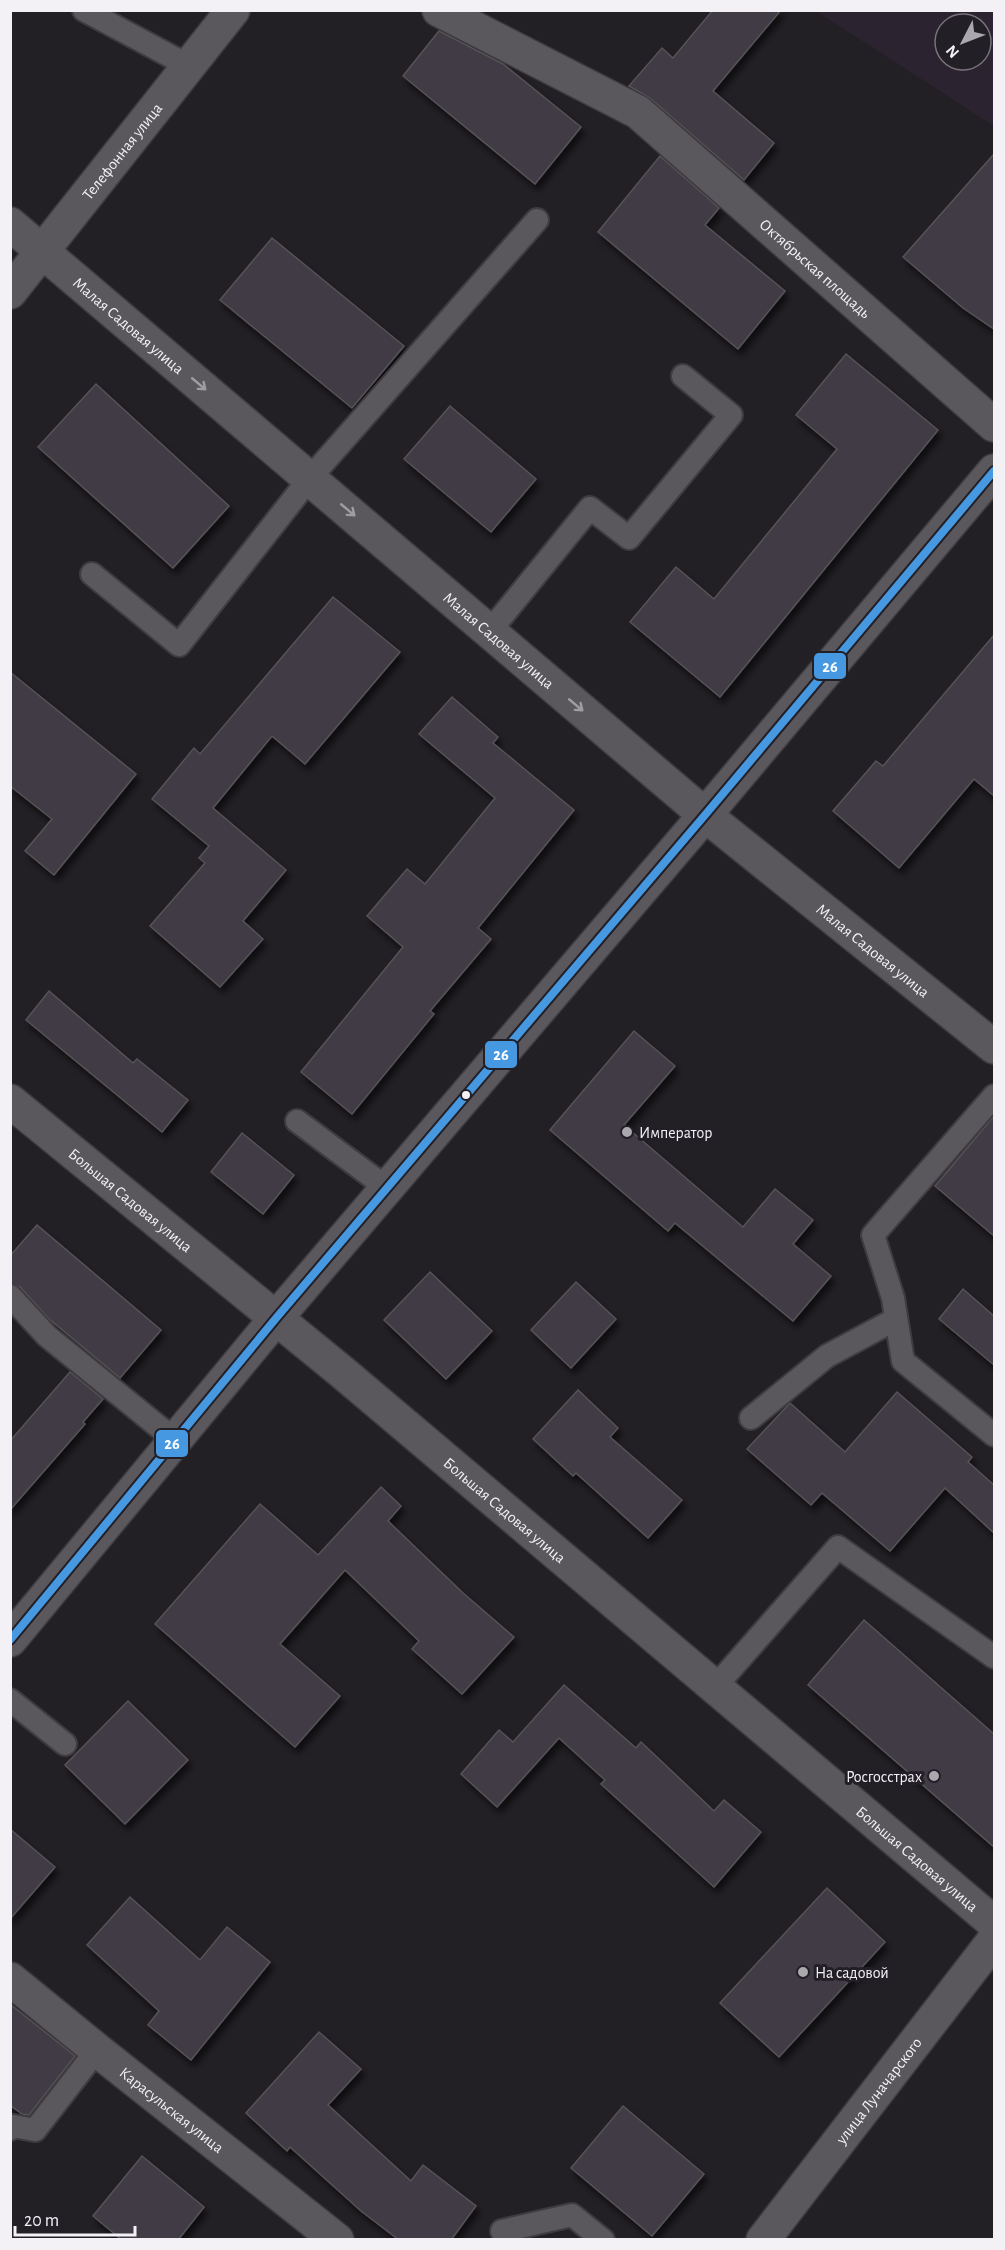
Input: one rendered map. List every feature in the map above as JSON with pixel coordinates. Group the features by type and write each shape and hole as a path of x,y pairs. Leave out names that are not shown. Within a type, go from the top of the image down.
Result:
{"street":[{"name":"Телефонная улица","path":"10,292 233,10"},
{"name":"Октябрьская площадь","path":"439,10 638,112 994,425"},
{"name":"Малая Садовая улица","path":"10,224 705,815 994,1047"},
{"path":"10,1640 277,1317 994,472"},
{"name":"Большая Садовая улица","path":"10,1101 277,1317 994,1923"},
{"name":"улица Луначарского","path":"764,2240 994,1940"},
{"name":"Карасульская улица","path":"10,1979 336,2240"}],"lane":[{"path":"84,10 189,66"},
{"path":"92,574 178,645 310,478 537,220"},
{"path":"490,631 590,508 629,538 731,415 684,376"},
{"path":"994,1096 873,1234 893,1298 903,1361 994,1435"},
{"path":"297,1121 387,1188"},
{"path":"10,1296 47,1336 175,1440"},
{"path":"751,1418 827,1356 896,1319"},
{"path":"715,1687 838,1547 994,1657"},
{"path":"10,1700 65,1744"},
{"path":"10,2129 13,2126 35,2130 97,2050"},
{"path":"502,2231 572,2215 603,2240"}],"shaded area":[{"path":"816,11 994,11 994,126"}],"building":[{"path":"713,10 781,10 713,91 774,143 744,180 650,98 629,86 662,48 673,58"},
{"path":"439,31 503,64 581,127 535,184 403,76"},
{"path":"994,154 994,329 963,308 903,257"},
{"path":"660,156 719,208 705,225 785,291 738,349 598,232"},
{"path":"272,238 404,346 352,408 220,300"},
{"path":"846,354 938,430 720,697 630,622 676,567 714,599 837,449 796,415"},
{"path":"96,384 229,506 173,568 38,447"},
{"path":"450,406 536,479 491,532 404,459"},
{"path":"333,597 400,652 305,764 272,736 213,808 286,870 243,921 263,939 220,987 150,926 205,863 199,858 209,846 152,799 194,748 200,754"},
{"path":"994,635 994,796 974,779 899,868 833,811 876,761 883,766"},
{"path":"10,672 136,774 54,875 25,851 52,819 10,786"},
{"path":"452,697 498,737 493,743 574,810 478,928 491,939 430,1011 434,1014 352,1114 301,1072 403,947 367,916 407,869 425,884 495,798 419,734"},
{"path":"49,991 133,1063 137,1059 188,1100 162,1132 26,1020"},
{"path":"634,1031 675,1066 624,1125 743,1227 775,1189 813,1220 793,1244 831,1276 793,1321 675,1223 668,1231 550,1130"},
{"path":"994,1116 994,1236 935,1186"},
{"path":"242,1133 294,1175 263,1214 211,1172"},
{"path":"37,1225 161,1330 120,1378 48,1318 20,1287 10,1283 10,1256"},
{"path":"430,1272 492,1331 446,1379 384,1320"},
{"path":"576,1282 616,1319 571,1368 531,1330"},
{"path":"963,1289 994,1316 994,1365 939,1319"},
{"path":"70,1372 103,1399 83,1422 85,1424 10,1510 10,1441"},
{"path":"578,1390 618,1428 610,1437 682,1500 648,1538 576,1473 573,1476 533,1439"},
{"path":"897,1392 972,1457 968,1462 994,1485 994,1533 945,1488 890,1551 822,1493 811,1505 747,1449 790,1403 845,1452"},
{"path":"381,1487 401,1506 388,1521 463,1593 514,1637 462,1694 412,1649 419,1641 345,1570 280,1644 340,1696 295,1747 155,1624 260,1504 318,1555"},
{"path":"864,1620 994,1734 994,1847 808,1685"},
{"path":"564,1685 636,1748 641,1742 714,1811 724,1800 761,1832 714,1887 601,1784 605,1780 559,1738 497,1807 461,1774 499,1730 513,1742"},
{"path":"128,1701 188,1760 125,1824 65,1765"},
{"path":"10,1829 55,1867 10,1919"},
{"name":"На садовой","path":"827,1888 885,1942 779,2057 720,2003"},
{"path":"130,1897 200,1960 227,1927 270,1962 191,2060 148,2025 159,2011 87,1945"},
{"path":"10,2004 75,2056 29,2115 22,2114 10,2105"},
{"path":"319,2032 361,2069 328,2105 411,2181 423,2165 476,2206 451,2240 399,2240 361,2211 290,2147 287,2151 246,2113"},
{"path":"623,2106 704,2174 652,2236 571,2168"},
{"path":"142,2156 204,2207 178,2240 122,2240 93,2216"}],"transit line":[{"name":"26","path":"10,1640 277,1317 705,815 994,471"}],"place":[{"name":"Император","path":"627,1132"},
{"name":"Росгосстрах","path":"934,1776"},
{"name":"На садовой","path":"803,1972"}]}
